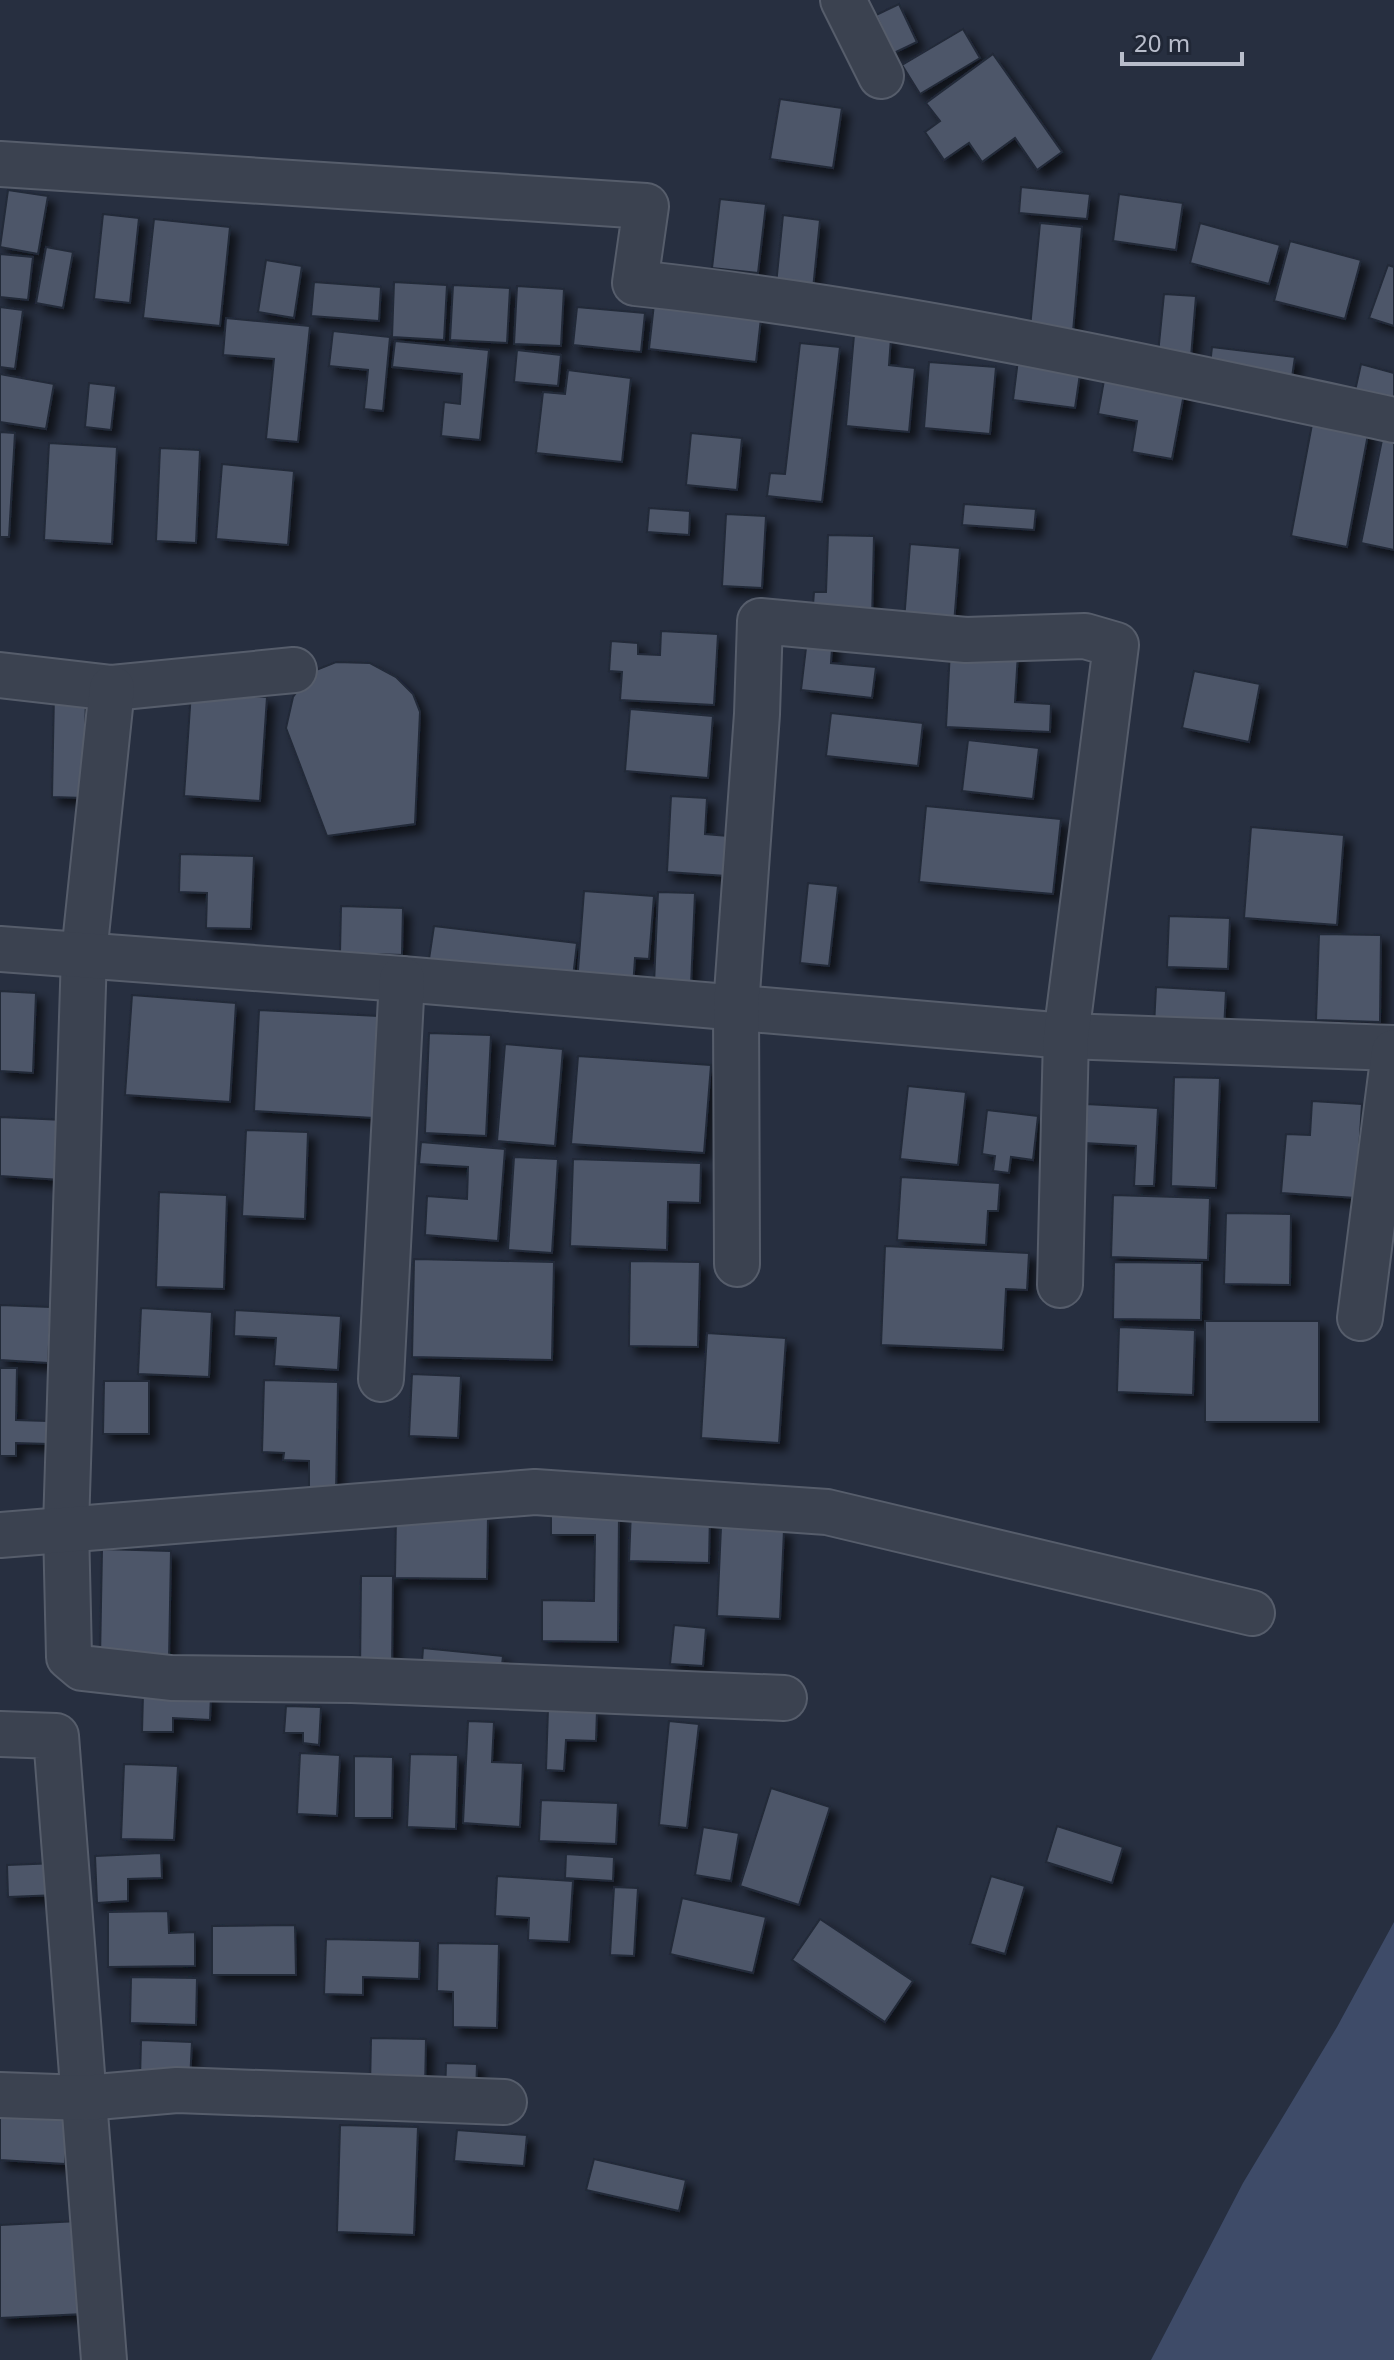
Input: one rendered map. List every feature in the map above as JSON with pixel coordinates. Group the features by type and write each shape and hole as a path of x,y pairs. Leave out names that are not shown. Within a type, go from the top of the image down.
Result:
{"street":[{"path":"843,0 881,76"},
{"path":"0,164 646,206 635,283 761,297 1086,354 1394,420"},
{"path":"737,1264 736,1007 757,714 760,621 966,640 1085,636 1116,645 1066,1036 1060,1285"},
{"path":"0,675 112,688 294,670"},
{"path":"112,688 84,954 66,1527 69,1657 82,1668 171,1678 352,1680 784,1698"},
{"path":"0,949 402,979 1066,1036 1394,1050 1360,1318"},
{"path":"381,1379 402,979"},
{"path":"0,1535 66,1527 535,1492 812,1511 1252,1613"},
{"path":"0,1734 56,1736 104,2360"},
{"path":"0,2095 85,2098 177,2090 504,2102"}],"water":[{"path":"1394,1922 1394,2360 1151,2360 1243,2183 1337,2027"}],"building":[{"path":"899,4 917,42 894,53 876,15"},
{"path":"963,29 980,58 920,94 902,65"},
{"path":"993,54 1062,152 1037,170 1015,138 982,162 969,143 944,160 925,132 940,121 926,103"},
{"path":"780,99 842,108 833,168 770,159"},
{"path":"1021,187 1090,194 1087,219 1019,213"},
{"path":"8,190 48,196 38,254 0,247"},
{"path":"1119,194 1183,203 1176,250 1113,241"},
{"path":"720,199 766,204 758,273 712,268"},
{"path":"103,214 139,218 130,303 94,299"},
{"path":"783,215 820,220 813,289 776,285"},
{"path":"154,219 230,227 220,326 143,318"},
{"path":"1040,223 1082,227 1073,332 1030,328"},
{"path":"1200,223 1280,245 1269,284 1190,263"},
{"path":"1290,241 1361,260 1345,319 1274,301"},
{"path":"46,247 73,252 63,308 36,303"},
{"path":"0,254 33,257 28,300 0,297"},
{"path":"266,260 302,266 294,318 258,312"},
{"path":"1388,265 1394,267 1394,326 1369,318"},
{"path":"314,282 381,287 379,321 311,316"},
{"path":"394,282 447,285 444,340 392,337"},
{"path":"453,285 510,288 507,343 450,340"},
{"path":"517,286 564,289 561,346 514,344"},
{"path":"1164,294 1196,296 1191,357 1158,354"},
{"path":"654,304 761,318 756,362 649,349"},
{"path":"0,307 23,310 15,369 0,367"},
{"path":"577,307 645,313 641,352 573,345"},
{"path":"226,318 310,326 298,442 266,439 274,359 223,355"},
{"path":"333,331 390,337 383,411 364,409 368,370 329,366"},
{"path":"854,335 891,338 889,365 915,368 909,432 846,426"},
{"path":"395,341 489,350 480,440 441,436 444,402 460,404 462,374 392,367"},
{"path":"800,343 840,347 822,502 767,496 770,473 785,474"},
{"path":"1212,347 1295,357 1291,384 1209,374"},
{"path":"517,350 561,355 558,386 514,382"},
{"path":"1019,352 1080,374 1075,408 1013,400"},
{"path":"929,362 996,367 990,434 924,428"},
{"path":"1361,364 1394,373 1394,401 1355,391"},
{"path":"1106,369 1186,383 1172,459 1132,452 1137,421 1098,414"},
{"path":"568,370 631,378 622,462 536,453 543,392 565,394"},
{"path":"0,374 54,384 46,429 0,422"},
{"path":"89,383 116,386 111,430 85,427"},
{"path":"1313,419 1369,429 1347,547 1291,536"},
{"path":"0,432 15,433 9,537 0,537"},
{"path":"691,433 742,438 737,490 686,485"},
{"path":"1383,435 1394,438 1394,550 1361,543"},
{"path":"49,443 117,447 112,544 44,540"},
{"path":"160,448 200,450 196,543 156,541"},
{"path":"222,464 294,471 288,545 216,539"},
{"path":"964,504 1036,509 1034,530 962,525"},
{"path":"649,508 690,511 689,535 647,532"},
{"path":"726,514 766,516 762,588 722,586"},
{"path":"828,535 874,536 872,620 812,618 814,592 826,592"},
{"path":"910,544 960,548 954,624 904,621"},
{"path":"661,631 718,634 714,705 620,700 622,672 609,671 611,641 638,643 638,654 660,655"},
{"path":"808,631 833,633 831,663 876,667 872,698 801,690"},
{"path":"950,650 1018,653 1015,702 1051,704 1050,732 946,727"},
{"path":"336,662 370,663 396,677 413,694 420,712 415,824 327,836 286,728 293,697 311,672"},
{"path":"1194,671 1260,684 1249,742 1182,728"},
{"path":"191,692 267,697 260,801 184,796"},
{"path":"54,693 86,694 84,798 52,797"},
{"path":"630,709 713,716 708,778 625,771"},
{"path":"831,713 923,723 918,766 826,756"},
{"path":"968,740 1039,748 1033,799 962,791"},
{"path":"671,796 707,798 705,834 729,836 727,876 667,872"},
{"path":"926,806 1061,819 1053,894 919,882"},
{"path":"1251,827 1344,835 1337,925 1244,918"},
{"path":"180,854 254,856 251,929 206,928 207,893 179,892"},
{"path":"808,883 838,886 829,966 800,963"},
{"path":"584,891 654,896 649,959 635,958 633,988 577,983"},
{"path":"658,892 695,893 691,986 654,984"},
{"path":"341,906 403,908 402,955 340,953"},
{"path":"1169,916 1230,918 1228,969 1167,967"},
{"path":"434,926 577,943 573,977 429,959"},
{"path":"1319,934 1381,935 1380,1022 1316,1020"},
{"path":"1156,987 1226,991 1224,1030 1154,1026"},
{"path":"0,991 36,993 33,1073 0,1071"},
{"path":"132,995 236,1003 230,1102 125,1095"},
{"path":"259,1010 379,1016 374,1118 254,1111"},
{"path":"429,1033 491,1035 486,1136 425,1133"},
{"path":"505,1044 563,1049 555,1146 497,1141"},
{"path":"578,1056 711,1065 704,1153 571,1144"},
{"path":"1174,1077 1220,1078 1216,1188 1171,1186"},
{"path":"908,1086 966,1092 958,1165 900,1159"},
{"path":"1312,1101 1362,1104 1356,1198 1281,1193 1286,1134 1310,1135"},
{"path":"1086,1104 1158,1108 1154,1186 1134,1186 1136,1146 1084,1143"},
{"path":"987,1110 1038,1116 1033,1160 1011,1157 1009,1173 993,1171 995,1156 982,1154"},
{"path":"0,1117 64,1120 61,1180 0,1176"},
{"path":"246,1130 308,1132 305,1219 242,1216"},
{"path":"421,1142 505,1149 498,1241 425,1235 427,1196 467,1199 468,1167 419,1164"},
{"path":"514,1157 558,1159 552,1253 508,1250"},
{"path":"573,1159 701,1163 700,1203 668,1202 667,1250 570,1246"},
{"path":"901,1177 1000,1183 998,1211 988,1211 986,1245 897,1240"},
{"path":"159,1192 227,1195 224,1289 156,1287"},
{"path":"1113,1195 1210,1198 1208,1260 1111,1257"},
{"path":"1226,1213 1291,1214 1290,1285 1224,1284"},
{"path":"885,1246 1029,1253 1027,1290 1006,1289 1003,1350 881,1345"},
{"path":"414,1259 554,1262 552,1360 412,1357"},
{"path":"630,1261 700,1262 698,1347 629,1346"},
{"path":"1114,1262 1202,1263 1201,1320 1113,1319"},
{"path":"0,1305 51,1307 48,1363 0,1360"},
{"path":"141,1308 212,1312 209,1377 138,1374"},
{"path":"235,1310 341,1316 338,1370 274,1366 276,1338 234,1336"},
{"path":"1205,1321 1319,1321 1319,1422 1205,1422"},
{"path":"1119,1327 1195,1330 1193,1395 1117,1392"},
{"path":"707,1333 786,1338 779,1443 701,1438"},
{"path":"0,1368 17,1368 16,1420 49,1421 49,1444 16,1443 16,1456 0,1456"},
{"path":"412,1374 461,1376 458,1438 409,1436"},
{"path":"264,1380 338,1382 336,1492 309,1492 309,1461 283,1460 284,1453 262,1452"},
{"path":"104,1381 149,1381 149,1434 103,1434"},
{"path":"631,1510 710,1512 709,1563 629,1561"},
{"path":"551,1512 619,1513 618,1642 542,1641 542,1600 594,1601 595,1535 551,1535"},
{"path":"396,1514 488,1516 487,1579 395,1578"},
{"path":"721,1527 784,1530 780,1619 717,1616"},
{"path":"102,1549 171,1551 169,1660 100,1659"},
{"path":"361,1576 393,1576 392,1674 360,1673"},
{"path":"674,1625 706,1628 703,1666 670,1664"},
{"path":"423,1648 503,1656 500,1684 421,1676"},
{"path":"143,1693 211,1694 210,1720 173,1718 173,1732 142,1732"},
{"path":"286,1706 321,1707 319,1745 303,1743 303,1733 284,1733"},
{"path":"548,1708 597,1710 596,1741 566,1740 564,1771 546,1770"},
{"path":"468,1721 494,1722 492,1762 523,1763 520,1827 463,1823"},
{"path":"669,1721 699,1724 687,1828 659,1825"},
{"path":"300,1753 340,1755 337,1816 297,1814"},
{"path":"410,1754 458,1755 456,1829 407,1827"},
{"path":"354,1756 393,1757 392,1818 354,1818"},
{"path":"124,1764 178,1766 174,1840 121,1839"},
{"path":"771,1788 830,1807 799,1905 740,1886"},
{"path":"541,1800 618,1803 616,1844 539,1841"},
{"path":"1057,1826 1123,1847 1112,1883 1046,1862"},
{"path":"703,1827 739,1833 731,1881 695,1875"},
{"path":"161,1853 162,1878 128,1879 128,1901 97,1903 95,1856"},
{"path":"566,1854 614,1857 613,1881 565,1878"},
{"path":"58,1863 59,1895 8,1897 7,1865"},
{"path":"497,1876 573,1881 569,1942 528,1940 529,1918 495,1916"},
{"path":"991,1876 1025,1886 1005,1954 970,1944"},
{"path":"614,1887 638,1888 634,1956 610,1955"},
{"path":"682,1898 766,1917 753,1973 670,1954"},
{"path":"168,1911 169,1933 195,1932 195,1966 108,1967 108,1912"},
{"path":"820,1919 913,1981 885,2022 792,1960"},
{"path":"295,1925 296,1975 212,1975 212,1926"},
{"path":"326,1939 420,1941 419,1979 363,1977 363,1995 324,1994"},
{"path":"438,1943 499,1944 497,2028 453,2027 453,1992 437,1991"},
{"path":"131,1977 197,1978 196,2025 130,2023"},
{"path":"371,2038 426,2039 425,2090 370,2088"},
{"path":"141,2040 192,2042 190,2081 140,2079"},
{"path":"446,2063 477,2064 476,2096 445,2095"},
{"path":"0,2113 67,2117 65,2164 0,2160"},
{"path":"340,2125 418,2127 414,2235 337,2232"},
{"path":"457,2130 527,2135 524,2166 454,2161"},
{"path":"594,2159 686,2180 679,2211 586,2190"},
{"path":"79,2221 84,2314 0,2318 0,2225"}]}
